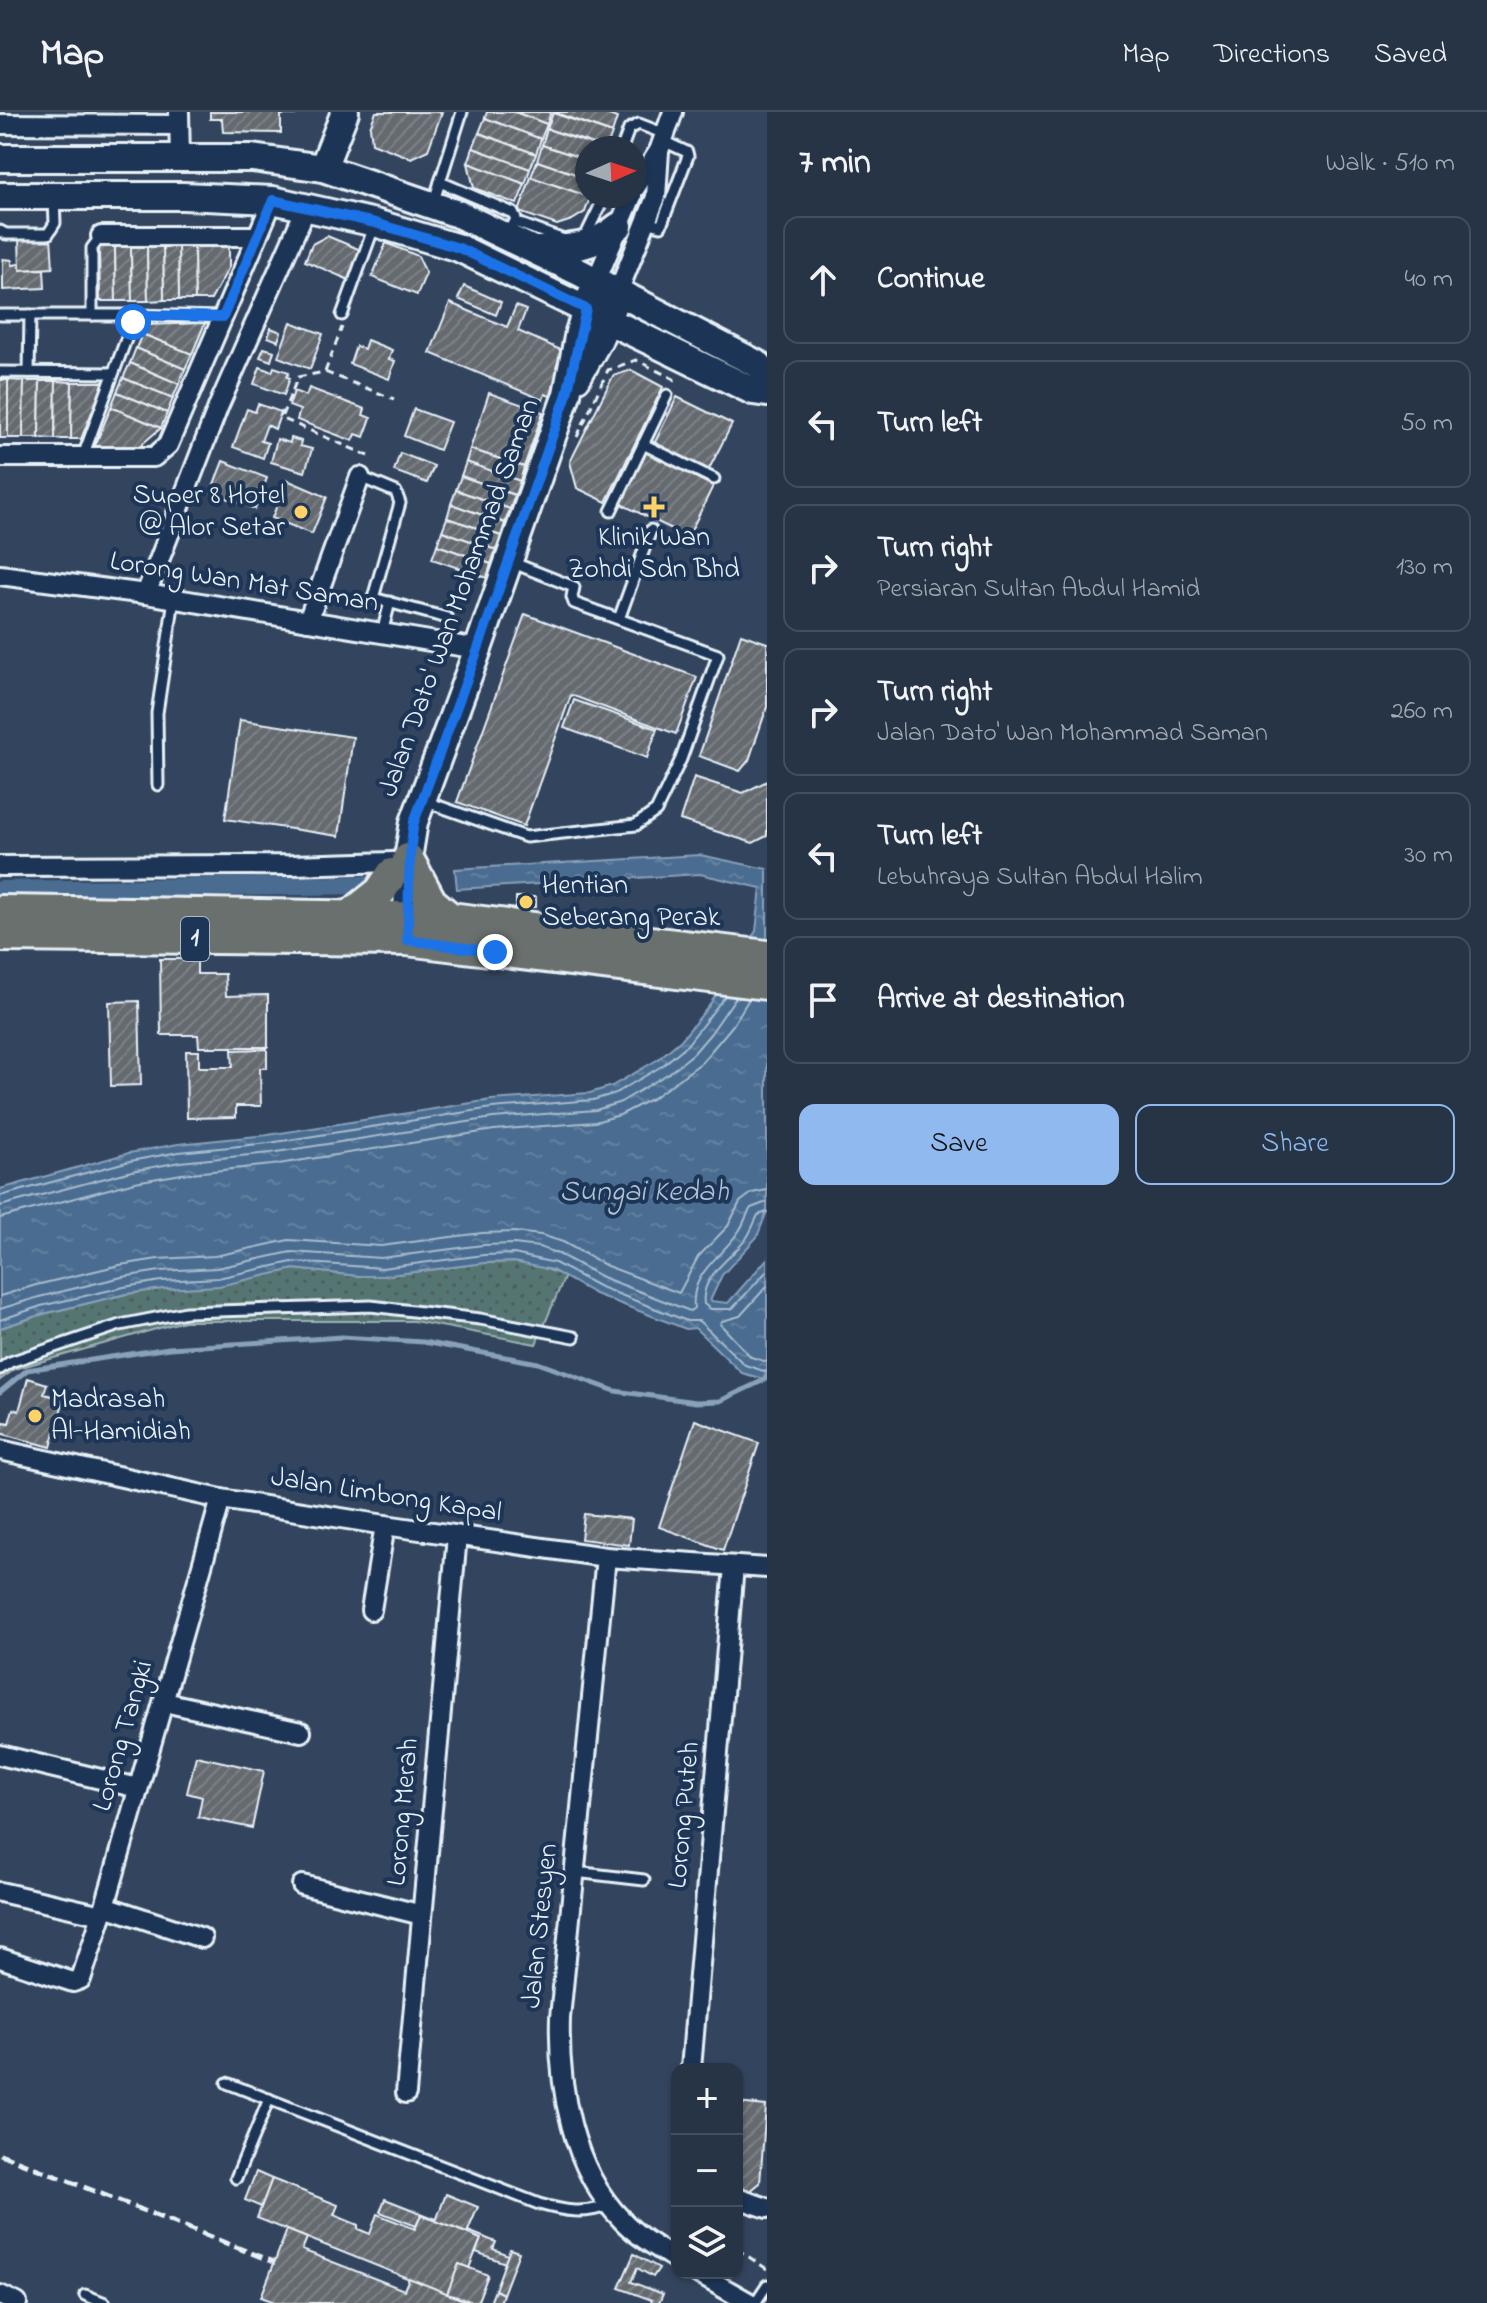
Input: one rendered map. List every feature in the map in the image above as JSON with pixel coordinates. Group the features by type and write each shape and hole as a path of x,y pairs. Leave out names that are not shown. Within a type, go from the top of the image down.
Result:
{"main road":[{"path":"323,168 345,112"},
{"path":"0,158 252,158 323,168 436,193 511,230 535,250 759,365 767,375"},
{"path":"0,196 273,200 375,223 459,248 753,391 767,393"},
{"path":"535,250 591,245 619,226"},
{"name":"Jalan Dato' Wan Mohammad Saman","path":"399,928 398,865 607,287"},
{"path":"351,915 380,892 398,865 450,918"},
{"name":"1","path":"0,911 351,915 399,928 450,918 672,960 767,984"},
{"name":"1","path":"0,936 399,928 672,960 767,956"}],"street":[{"path":"647,168 662,142 673,112"},
{"path":"0,124 179,118 180,159"},
{"path":"607,287 646,222 656,197 662,142"},
{"path":"0,457 154,457 162,452 168,445 273,200"},
{"path":"146,594 219,405 307,206"},
{"path":"607,287 619,226 627,208"},
{"path":"101,236 257,236"},
{"path":"308,621 360,477"},
{"name":"Lorong Wan Mat Saman","path":"0,575 146,594 478,649"},
{"path":"0,866 398,865"},
{"name":"Jalan Limbong Kapal","path":"0,1450 221,1499 385,1525 606,1557 767,1568"},
{"name":"Lorong Tangki","path":"0,1958 73,1982 81,1979 221,1499"},
{"path":"371,1610 385,1525"},
{"name":"Lorong Merah","path":"406,2093 457,1536"},
{"name":"Jalan Stesyen","path":"606,1557 560,2018 562,2080 579,2145 592,2177 609,2205 635,2232 671,2256"},
{"name":"Lorong Puteh","path":"692,2063 734,1566"},
{"path":"164,1702 301,1732"},
{"path":"0,1755 138,1788"},
{"path":"302,1885 422,1915"},
{"path":"0,1892 103,1911 202,1938"},
{"path":"743,2200 767,2208"},
{"path":"708,2279 753,2303"},
{"path":"0,2295 17,2303"}],"lane":[{"path":"436,193 462,112"},
{"path":"626,136 629,129 639,124 662,142 687,152 688,156 661,226 646,222"},
{"path":"0,231 6,234 48,234 55,223 54,196"},
{"path":"511,230 563,240 576,239 592,228 600,208"},
{"path":"344,316 375,223"},
{"path":"92,315 92,248 101,236"},
{"path":"0,315 223,317"},
{"path":"29,372 30,315"},
{"path":"82,458 135,315"},
{"path":"0,372 113,373"},
{"path":"611,511 667,395"},
{"path":"643,444 714,479"},
{"path":"360,477 396,492 400,503 373,598 447,618"},
{"path":"619,619 651,530"},
{"path":"418,812 526,837 636,825 656,811 681,759 718,655 574,603 574,587 508,561"},
{"path":"158,785 157,713 174,599"},
{"path":"382,633 390,602"},
{"path":"0,1369 10,1362 120,1325 186,1312 371,1306 480,1319 574,1337"},
{"path":"575,1872 644,1880"},
{"path":"227,2083 527,2199 570,2211 591,2211 609,2205"},
{"path":"236,2178 269,2099"},
{"path":"753,2303 767,2285"},
{"path":"85,2295 105,2303"}],"path":[{"path":"325,372 344,316"},
{"path":"571,448 608,370 636,360 674,379 667,395"},
{"path":"369,456 281,418 298,377 325,372 394,399"},
{"path":"743,2252 767,2269"}],"green space":[{"path":"514,1262 536,1265 565,1276 536,1344 414,1321 184,1321 15,1369 0,1380 0,1328 126,1294 219,1285 294,1269 382,1276"}],"water":[{"name":"Sungai Kedah","path":"700,855 767,869 767,1211 757,1237 722,1275 710,1301 728,1303 767,1259 767,1380 742,1373 695,1328 686,1329 595,1294 552,1270 514,1262 382,1276 294,1269 219,1286 126,1294 0,1328 0,1189 129,1153 178,1144 268,1135 491,1100 590,1093 612,1086 657,1060 681,1040 709,1006 756,931 761,888 700,874 457,889 455,869"}],"building":[{"path":"210,112 295,112 295,115 281,115 281,133 223,132 222,119 210,119"},
{"path":"376,112 442,112 428,150 411,158 372,143 370,127"},
{"path":"487,112 515,112 547,124 541,139 485,118"},
{"path":"515,112 551,112 547,124"},
{"path":"553,112 601,112 617,118 612,133"},
{"path":"553,113 612,133 611,136 575,138 547,129"},
{"path":"485,118 541,139 536,154 479,133"},
{"path":"547,129 575,138 575,156 542,145"},
{"path":"479,133 536,154 530,169 473,148"},
{"path":"542,145 575,156 575,174 537,161"},
{"path":"473,148 530,169 525,184 468,163"},
{"path":"537,161 575,174 575,192 531,177"},
{"path":"468,163 525,184 517,204 474,188"},
{"path":"531,177 575,192 575,208 586,208 572,220 557,225 519,212"},
{"path":"327,236 361,250 349,280 305,261 312,244"},
{"path":"51,237 53,268 20,270 19,238"},
{"path":"386,243 418,256 426,273 417,295 372,277"},
{"path":"178,246 194,246 195,300 179,300"},
{"path":"178,246 179,300 164,300 163,247"},
{"path":"194,246 229,246 229,267 211,300 195,300"},
{"path":"99,247 115,247 116,301 100,301"},
{"path":"115,247 131,247 132,301 116,301"},
{"path":"131,247 147,247 148,301 132,301"},
{"path":"147,247 163,247 164,300 148,301"},
{"path":"3,259 12,260 12,265 20,264 20,270 44,269 45,288 3,290"},
{"path":"464,286 501,302 496,315 458,299"},
{"path":"450,303 507,327 516,306 526,310 518,331 563,351 556,367 564,370 553,397 545,394 543,400 430,353"},
{"path":"291,322 323,334 310,369 278,357"},
{"path":"205,323 192,354 142,334 145,325"},
{"path":"271,328 281,332 278,341 268,337"},
{"path":"142,334 192,354 185,369 136,348"},
{"path":"367,340 392,350 389,359 395,361 389,379 350,364 356,346 364,349"},
{"path":"136,348 185,369 179,384 130,363"},
{"path":"264,348 274,351 271,361 260,357"},
{"path":"130,363 179,384 173,398 123,378"},
{"path":"260,367 272,372 274,367 289,372 284,395 254,384"},
{"path":"631,370 663,387 606,502 577,488 570,462 613,376"},
{"path":"123,378 173,398 167,413 117,392"},
{"path":"0,380 8,380 8,438 0,438"},
{"path":"8,380 24,381 23,438 8,438"},
{"path":"24,381 40,381 39,438 23,438"},
{"path":"40,381 56,381 55,439 39,438"},
{"path":"56,381 72,382 71,439 55,439"},
{"path":"72,382 104,382 81,439 71,439"},
{"path":"309,388 365,409 363,415 371,418 364,437 356,434 353,441 297,420 300,410 289,406 294,391 306,396"},
{"path":"117,392 167,413 161,428 111,407"},
{"path":"489,393 543,412 524,467 470,449"},
{"path":"677,397 732,424 707,473 653,446"},
{"path":"258,404 281,412 275,429 267,425 261,441 268,443 263,458 233,447 247,409 255,412"},
{"path":"111,407 161,428 136,449 94,448"},
{"path":"414,409 450,422 439,450 404,436"},
{"path":"291,438 301,441 300,446 312,449 305,472 271,462 277,439 290,443"},
{"path":"470,449 524,467 520,481 466,462"},
{"path":"643,450 713,486 688,537 617,502"},
{"path":"400,453 434,466 427,483 394,471"},
{"path":"223,461 267,478 255,509 211,492"},
{"path":"466,462 520,481 515,495 461,476"},
{"path":"461,476 515,495 510,509 456,490"},
{"path":"287,480 327,497 312,534 272,518"},
{"path":"456,490 510,509 505,523 451,504"},
{"path":"451,504 505,523 501,536 447,518"},
{"path":"447,518 501,536 496,550 442,531"},
{"path":"442,531 496,550 491,564 437,545"},
{"path":"437,545 491,564 487,578 432,559"},
{"path":"525,614 697,677 676,734 571,695 524,826 457,802"},
{"path":"741,634 767,643 767,707 749,760 740,771 699,756"},
{"path":"574,700 657,729 647,758 564,728"},
{"path":"240,720 353,737 339,836 225,819"},
{"path":"694,777 743,793 767,781 767,836 753,843 680,820"},
{"name":"Hentian Seberang Perak","path":"516,897 536,897 536,907 516,907"},
{"path":"160,959 197,959 197,974 225,974 226,996 268,995 268,1047 199,1047 198,1035 161,1035"},
{"path":"139,1001 141,1085 111,1086 109,1002"},
{"path":"267,1049 267,1068 260,1068 261,1106 236,1106 236,1117 187,1118 186,1051 199,1051 199,1067 233,1067 232,1050"},
{"name":"Madrasah Al-Hamidiah","path":"28,1378 47,1384 44,1394 64,1399 51,1447 0,1433 4,1422 9,1423 13,1409 19,1411"},
{"path":"695,1420 759,1443 723,1550 659,1527"},
{"path":"584,1514 632,1519 629,1545 581,1539"},
{"path":"196,1756 264,1771 252,1828 198,1817 202,1797 187,1793"},
{"path":"743,2104 766,2106 760,2183 744,2196"},
{"path":"256,2172 272,2179 261,2207 245,2200"},
{"path":"272,2179 338,2205 334,2215 370,2234 377,2214 415,2229 421,2215 481,2239 469,2268 459,2264 447,2294 257,2218"},
{"path":"446,2194 478,2207 467,2233 436,2221"},
{"path":"385,2199 436,2219 421,2215 416,2226 380,2212"},
{"path":"287,2230 307,2238 302,2250 404,2290 409,2278 471,2303 277,2303 261,2297"},
{"path":"468,2231 496,2242 493,2249 508,2255 505,2263 476,2252 481,2239"},
{"path":"510,2249 519,2252 503,2294 495,2290"},
{"path":"634,2254 659,2268 653,2277 637,2268 631,2282 663,2294 659,2303 651,2303 652,2300 619,2288"},
{"path":"459,2264 488,2275 477,2303 447,2294"},
{"path":"495,2290 503,2294 500,2303 490,2303"}],"waterway":[{"path":"0,890 364,885"},
{"path":"0,1392 27,1370 169,1348 342,1337 423,1342 538,1363 615,1391 696,1402 720,1401 764,1380 767,1375"}],"railway":[{"path":"0,2154 274,2262"}],"place":[{"name":"Klinik Wan Zohdi Sdn Bhd","path":"654,507"},
{"name":"Super 8 Hotel @ Alor Setar","path":"301,512"},
{"name":"Hentian Seberang Perak","path":"526,902"},
{"name":"Madrasah Al-Hamidiah","path":"35,1416"}],"route":[{"path":"133,322 135,315 223,317 273,200 375,223 459,248 586,309 567,394 411,837 407,940 495,952"}]}
